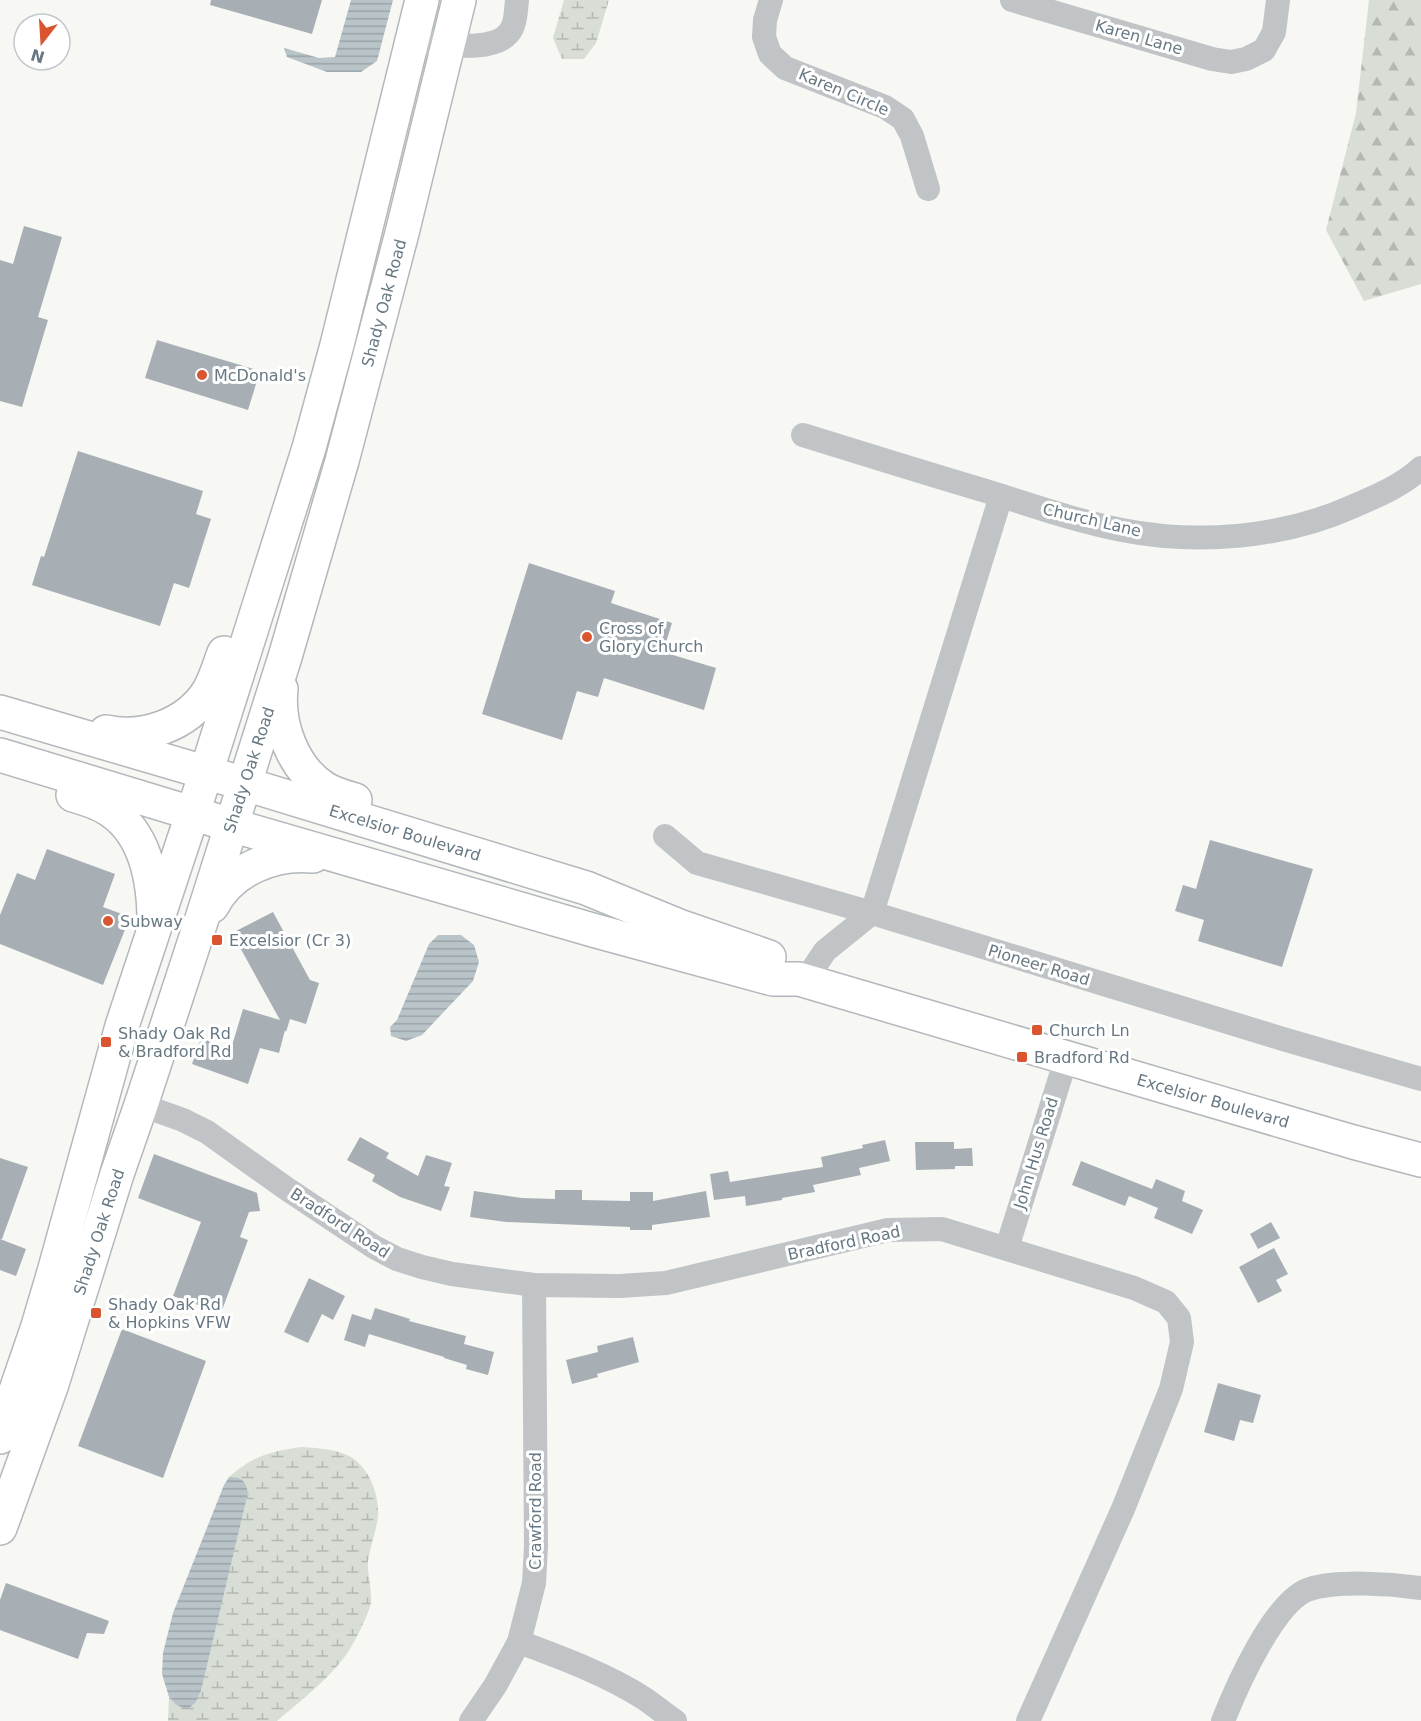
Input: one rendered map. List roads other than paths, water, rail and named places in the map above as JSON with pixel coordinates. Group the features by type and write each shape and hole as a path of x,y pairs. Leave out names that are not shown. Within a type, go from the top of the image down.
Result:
{"main road":[{"name":"Shady Oak Road","path":"0,1437 47,1294 122,1026 206,773 289,505 309,448 337,345 422,0"},
{"name":"Shady Oak Road","path":"0,1528 51,1387 117,1174 198,931 285,657 342,461 459,0"},
{"path":"0,712 118,735 135,735 169,725 188,714 200,703 219,668 260,543 289,505"},
{"path":"285,657 280,697 281,715 287,736 299,765 325,789 486,840 586,888"},
{"name":"Excelsior Boulevard","path":"0,712 586,888 679,926 780,961 802,980"},
{"name":"Excelsior Boulevard","path":"0,755 231,825 618,937 773,979 802,980 1066,1059 1421,1160"},
{"path":"0,773 90,800 108,808 121,819 133,832 149,871 154,928"},
{"path":"198,931 220,891 240,874 258,864 296,854 344,858"}],"street":[{"path":"413,41 476,46 495,43 512,29 517,0"},
{"name":"Karen Circle","path":"771,0 765,20 765,37 770,54 785,68 885,107 903,119 912,136 928,189"},
{"name":"Karen Lane","path":"1012,0 1212,59 1231,62 1246,60 1264,50 1274,32 1278,0"},
{"name":"Church Lane","path":"802,435 1071,517 1122,530 1174,537 1228,537 1280,530 1332,516 1381,495 1421,468"},
{"path":"802,980 825,951 872,913 1001,496"},
{"name":"Pioneer Road","path":"665,836 697,863 872,913 1282,1039 1421,1078"},
{"name":"John Hus Road","path":"1007,1248 1066,1059"},
{"name":"Bradford Road","path":"141,1105 183,1120 207,1132 374,1247 397,1259 452,1274 534,1285 620,1286 666,1283 888,1230 942,1229 1134,1288 1166,1302 1179,1318 1182,1341 1171,1389 1123,1509 1028,1721"},
{"name":"Crawford Road","path":"471,1721 495,1686 519,1642 534,1583 536,1546 534,1285"},
{"path":"1223,1721 1264,1635 1285,1605 1309,1589 1334,1585 1370,1584 1421,1588"},
{"path":"519,1642 561,1657 608,1679 644,1699 675,1721"}],"place":[{"name":"McDonald's","path":"202,375"},
{"name":"Cross of Glory Church","path":"587,637"},
{"name":"Subway","path":"108,921"},
{"name":"Excelsior (Cr 3)","path":"217,940"},
{"name":"Church Ln","path":"1037,1030"},
{"name":"Shady Oak Rd & Bradford Rd","path":"106,1042"},
{"name":"Bradford Rd","path":"1022,1057"},
{"name":"Shady Oak Rd & Hopkins VFW","path":"96,1313"}]}
